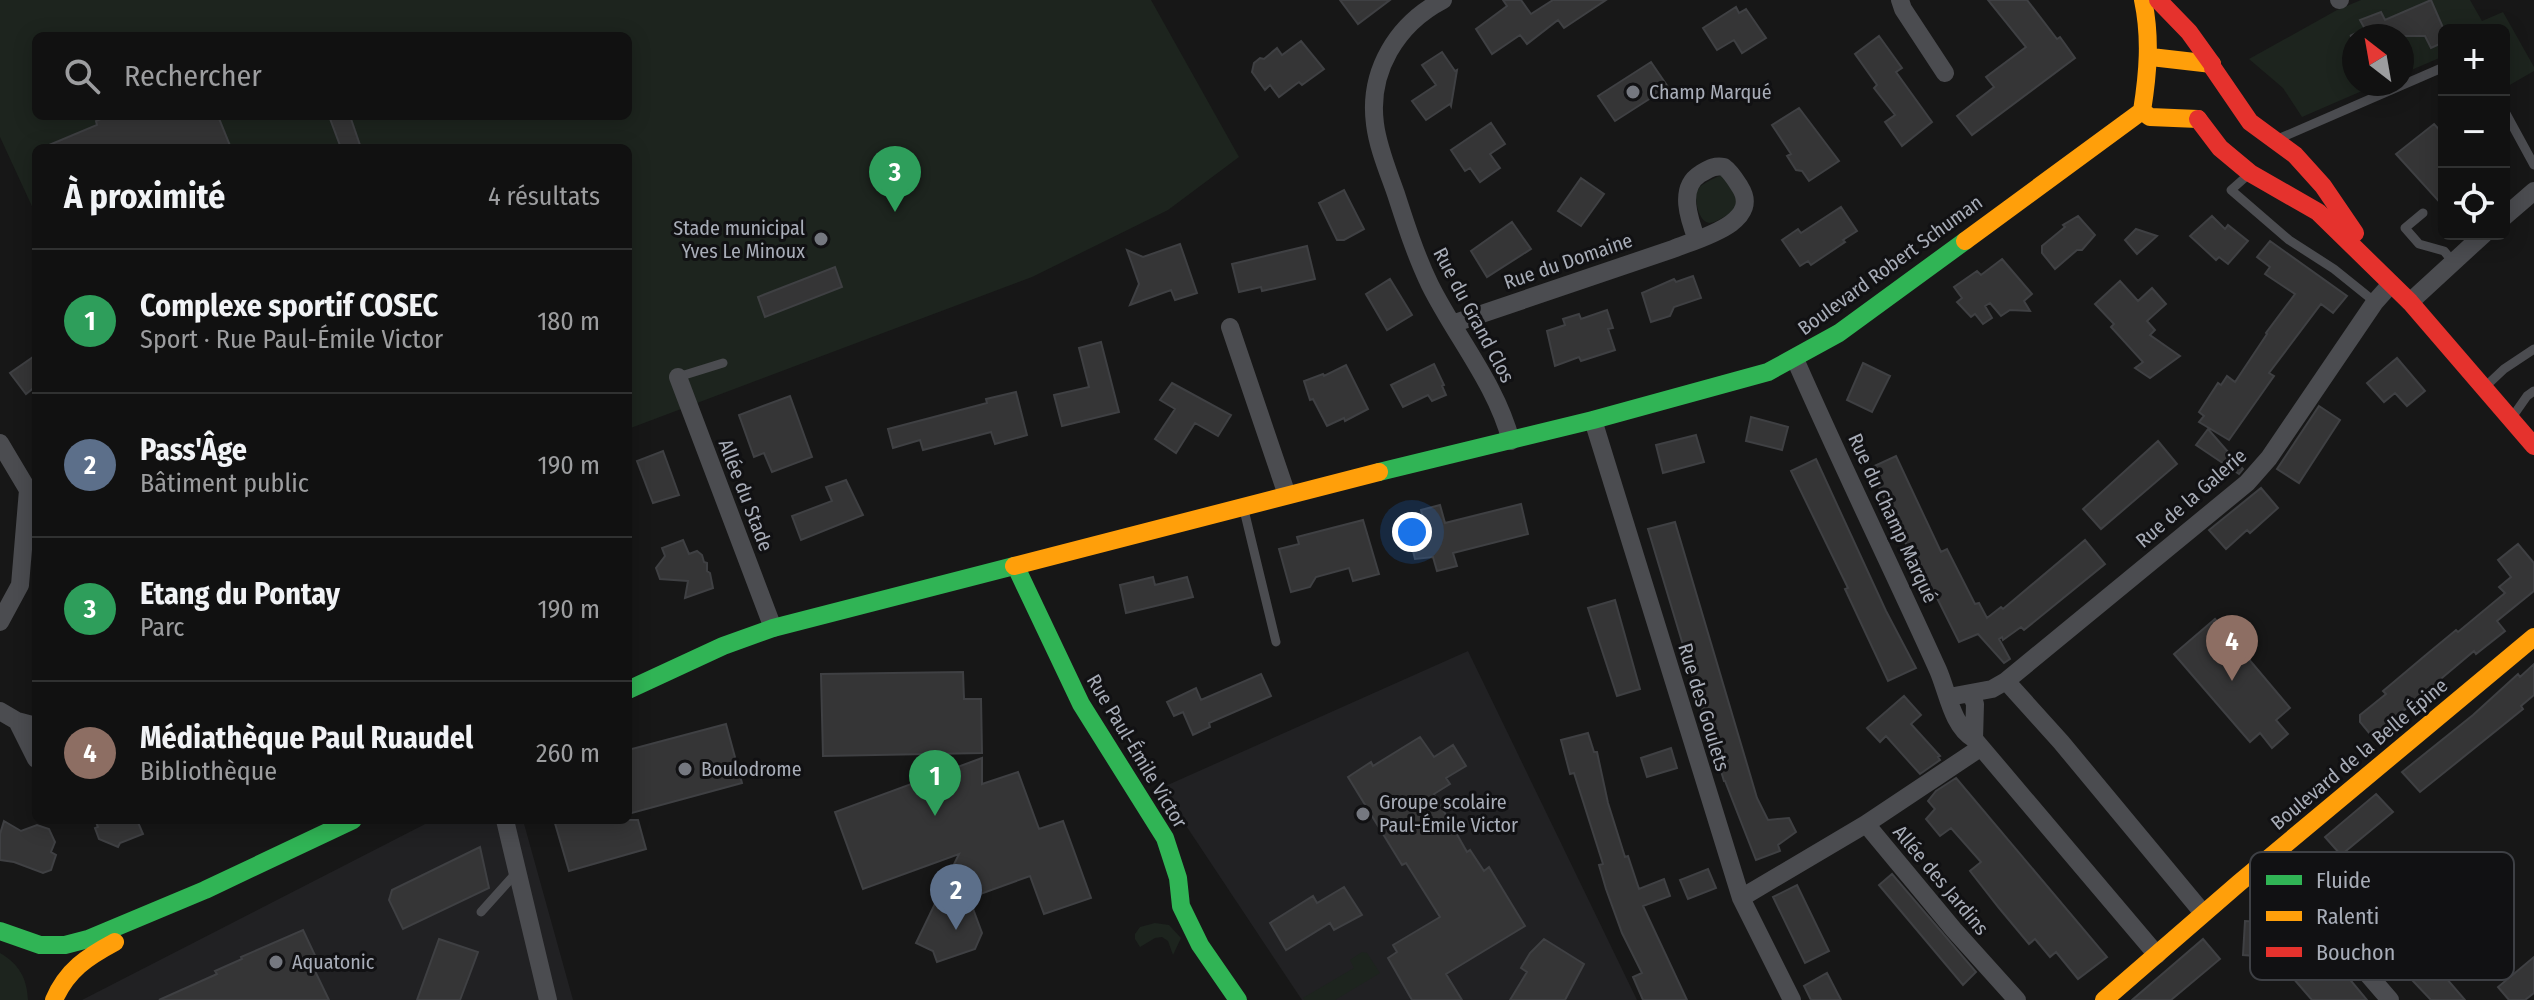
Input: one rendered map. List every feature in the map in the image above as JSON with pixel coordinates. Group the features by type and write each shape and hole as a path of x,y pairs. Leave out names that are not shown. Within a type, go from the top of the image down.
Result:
{"street":[{"name":"Rue du Grand Clos","path":"1443,0 1415,19 1390,48 1376,85 1375,122 1413,246 1431,286 1503,413 1511,441"},
{"path":"1900,0 1945,73"},
{"path":"2143,0 2150,28 2151,57 2142,111 2150,117 2202,106"},
{"path":"2158,0 2189,32 2250,122 2295,155 2323,186 2389,282"},
{"path":"2151,57 2212,66"},
{"path":"2212,66 2202,106 2220,148 2250,173 2318,212 2410,302 2534,446"},
{"name":"Boulevard Robert Schuman","path":"632,688 723,646 773,628 1242,506 1593,420 1768,372 1839,333 2142,111"},
{"path":"2510,212 2534,191"},
{"name":"Rue du Domaine","path":"1452,324 1697,240"},
{"path":"2410,302 2478,240"},
{"name":"Rue de la Galerie","path":"1971,694 1992,689 2006,681 2247,483 2269,458 2389,282"},
{"path":"1230,327 1287,495"},
{"name":"Rue du Champ Marqué","path":"1795,359 1896,577 1959,727 1977,743 2157,955"},
{"name":"Allée du Stade","path":"678,377 773,628"},
{"name":"Rue des Goulets","path":"1593,420 1741,898 1792,1000"},
{"path":"0,443 28,490 20,585 0,622"},
{"name":"Rue Paul-Émile Victor","path":"1016,567 1081,704 1165,838 1178,878 1181,906 1200,945 1238,1000"},
{"name":"Boulevard de la Belle Épine","path":"2276,852 2534,637"},
{"path":"2006,681 2061,742 2203,913"},
{"path":"1866,824 1977,743 1975,704 1971,694 1949,697"},
{"path":"0,711 32,725"},
{"path":"17,721 32,751"},
{"path":"51,972 65,945 88,939 205,890 345,824"},
{"path":"506,824 548,1000"},
{"name":"Allée des Jardins","path":"1741,898 1866,824 2017,1000"},
{"name":"Boulevard de la Belle Épine","path":"2104,1000 2250,874"},
{"path":"51,972 74,965 205,890"},
{"path":"0,931 51,972"},
{"path":"2373,980 2390,1000"}],"lane":[{"path":"2275,140 2438,70"},
{"path":"2510,121 2534,165"},
{"path":"2250,173 2231,190 2289,240 2334,269 2375,302"},
{"path":"2423,213 2405,228 2419,244 2444,251 2454,263"},
{"path":"2484,387 2534,349"},
{"path":"678,377 723,363"},
{"path":"2512,419 2527,396 2534,391"},
{"path":"1242,506 1276,642"},
{"path":"481,912 517,872"}],"shaded area":[{"name":"Stade municipal Yves Le Minoux","path":"0,0 1151,0 1239,157 1168,210 1032,277 632,427 632,144 32,144 32,206 0,137"},
{"path":"2361,0 2470,0 2482,21 2503,12 2510,24 2438,24 2438,59 2414,69 2414,24 2342,24 2342,96 2350,96 2302,117 2283,88 2249,59"},
{"path":"2510,24 2534,67 2534,71 2510,85"},
{"path":"1723,175 1738,196 1738,208 1717,221 1706,222 1698,210 1697,191 1705,183"},
{"name":"Groupe scolaire Paul-Émile Victor","path":"1468,651 1637,1000 1302,1000 1161,788"},
{"path":"425,824 524,824 573,1000 82,1000"},
{"path":"1155,923 1169,925 1181,938 1173,955 1168,941 1162,937 1140,947 1135,939 1140,927"},
{"path":"1362,952 1367,953 1380,973 1335,1000 1303,998 1354,968 1350,960"},
{"path":"0,953 21,972 28,1000 0,1000"}],"building":[{"path":"1340,0 1390,0 1358,24"},
{"path":"1503,0 1521,0 1531,14 1553,0 1606,0 1564,28 1558,20 1527,44 1520,35 1492,54 1476,29 1507,6"},
{"path":"1988,0 2027,0 2075,58 1972,135 1957,116 1994,87 1986,77 2026,47"},
{"path":"2431,0 2441,24 2438,24 2438,45 2431,48 2425,36 2414,36 2414,24 2362,24 2360,20 2381,12 2385,20"},
{"path":"1736,7 1739,13 1746,9 1766,38 1742,53 1734,40 1717,50 1703,28"},
{"path":"1879,36 1902,68 1896,72 1932,122 1902,146 1885,122 1895,115 1874,88 1877,85 1855,54"},
{"path":"1301,41 1324,69 1279,97 1270,85 1265,90 1252,72 1254,63 1277,48 1282,55"},
{"path":"1442,52 1457,70 1451,106 1426,120 1412,101 1436,85 1422,65"},
{"name":"Champ Marqué","path":"1651,62 1668,87 1615,121 1598,96"},
{"path":"1799,108 1839,161 1809,181 1802,171 1796,170 1787,156 1791,154 1772,125"},
{"path":"220,120 229,144 52,144 97,125 96,121"},
{"path":"330,120 351,120 360,144 340,144"},
{"path":"1491,123 1505,144 1490,154 1500,168 1480,182 1470,168 1465,171 1451,150"},
{"path":"2434,124 2438,128 2438,200 2396,154"},
{"path":"1581,178 1604,194 1581,226 1558,211"},
{"path":"1344,190 1364,229 1344,240 1337,240 1319,203"},
{"path":"1841,207 1857,231 1811,265 1808,261 1800,266 1782,240 1798,229 1801,233"},
{"path":"2078,216 2095,235 2082,250 2077,250 2055,269 2042,253 2042,246 2065,227 2063,225"},
{"path":"2212,216 2225,229 2228,225 2248,241 2228,264 2219,257 2216,260 2190,236"},
{"path":"1512,222 1531,249 1487,277 1471,251"},
{"path":"2136,229 2157,236 2137,254 2125,240"},
{"path":"2270,241 2347,296 2333,313 2321,304 2269,373 2274,376 2229,440 2199,422 2204,416 2199,412 2218,383 2221,385 2227,376 2235,382 2295,294 2265,274 2270,267 2257,257"},
{"path":"1180,244 1197,293 1175,300 1171,290 1130,305 1139,284 1127,250 1143,257"},
{"path":"1307,246 1315,279 1262,291 1261,287 1239,292 1232,264"},
{"path":"2002,259 2032,294 2024,301 2030,311 2010,310 2001,316 1990,303 1985,306 1992,318 1983,324 1975,314 1971,317 1957,302 1962,298 1954,287 1977,271 1981,275"},
{"path":"835,267 842,287 765,317 758,297"},
{"path":"1693,276 1701,298 1674,307 1670,316 1651,322 1642,293 1674,279 1676,282"},
{"path":"1390,279 1412,315 1387,330 1366,294"},
{"path":"2120,281 2138,301 2152,288 2166,304 2147,321 2155,330 2150,335 2180,356 2150,378 2135,368 2143,362 2095,304"},
{"path":"1607,310 1613,328 1608,329 1615,350 1581,361 1579,357 1555,366 1547,331 1565,325 1563,319 1579,314 1581,319"},
{"path":"1101,342 1119,412 1062,426 1054,395 1089,387 1079,348"},
{"path":"32,358 32,389 26,394 10,373"},
{"path":"2397,358 2425,391 2407,406 2395,393 2384,402 2367,383"},
{"path":"1863,363 1890,376 1872,412 1847,400"},
{"path":"1434,364 1446,395 1432,401 1428,395 1403,407 1391,385"},
{"path":"1346,365 1368,409 1327,426 1313,399 1310,400 1304,381 1324,376"},
{"path":"1172,383 1231,415 1218,436 1195,423 1176,453 1155,439 1175,409 1160,400"},
{"path":"1016,392 1027,435 995,444 991,432 923,450 920,440 893,448 888,429 987,403 986,399"},
{"path":"790,396 812,457 772,472 764,453 754,457 739,415"},
{"path":"2319,406 2340,420 2299,483 2277,469"},
{"path":"1751,417 1788,427 1782,450 1746,441"},
{"path":"2208,429 2243,469 2239,474 2196,445"},
{"path":"1696,435 1704,462 1663,473 1656,445"},
{"path":"2158,441 2177,464 2101,529 2083,509"},
{"path":"663,451 679,495 653,503 637,461"},
{"path":"1896,456 1941,552 1947,549 1975,604 1979,603 1987,618 2001,607 2003,609 2085,540 2105,564 2024,630 2021,627 2003,640 2002,637 1999,639 2010,659 2004,663 1978,634 1959,642 1935,594 1928,597 1870,468"},
{"path":"1816,459 1886,611 1916,668 1888,681 1845,589 1848,588 1791,471"},
{"path":"846,480 863,515 801,540 792,516 832,501 826,487"},
{"path":"2261,488 2278,508 2226,549 2209,530"},
{"path":"1521,504 1528,534 1453,553 1457,566 1437,571 1433,557 1415,559 1407,527 1424,522 1421,510 1440,505 1445,523"},
{"path":"1363,520 1379,574 1353,581 1349,568 1316,577 1310,587 1291,592 1279,549 1299,544 1297,537"},
{"path":"1675,522 1757,798 1768,820 1789,818 1796,832 1778,845 1780,851 1756,860 1724,781 1648,529"},
{"path":"683,540 689,554 697,551 707,563 713,588 685,598 688,581 660,579 656,568 665,556 662,548"},
{"path":"2518,544 2534,563 2534,591 2497,621 2505,631 2476,654 2474,651 2401,713 2404,715 2375,740 2360,722 2360,715 2386,694 2383,691 2505,593 2499,587 2511,577 2498,560"},
{"path":"1153,577 1155,585 1187,577 1193,597 1126,613 1120,585"},
{"path":"1615,600 1640,689 1617,696 1588,608"},
{"path":"2215,619 2290,708 2276,720 2288,734 2272,748 2260,733 2250,742 2174,654"},
{"path":"2534,664 2534,695 2521,706 2523,709 2420,792 2402,772"},
{"path":"963,672 964,699 981,699 982,753 823,756 821,674"},
{"path":"1261,674 1271,696 1209,723 1210,727 1193,735 1183,712 1174,716 1167,702 1196,688 1201,700"},
{"path":"1904,696 1921,715 1911,724 1940,756 1940,760 1920,774 1886,736 1880,742 1867,728"},
{"name":"Boulodrome","path":"726,724 742,783 632,813 632,749"},
{"path":"1588,733 1594,752 1597,752 1608,803 1625,857 1628,856 1639,889 1664,879 1670,896 1643,906 1687,1000 1643,1000 1633,977 1642,973 1622,933 1606,889 1599,865 1603,864 1561,740"},
{"path":"1420,737 1434,757 1453,745 1466,766 1446,778 1450,784 1434,794 1467,852 1470,850 1484,871 1489,867 1525,926 1446,974 1462,1000 1412,1000 1388,958 1397,952 1393,945 1440,917 1406,863 1402,865 1348,777 1371,762 1373,766"},
{"path":"1671,748 1677,768 1647,777 1641,758"},
{"path":"982,758 982,784 1018,772 1039,829 1063,821 1091,898 1044,914 1030,876 969,898 982,933 975,949 937,962 933,951 916,943 959,854 863,889 835,812"},
{"path":"1956,778 2107,957 2078,979 2056,952 2050,957 2035,939 2029,944 1970,871 1981,862 1951,828 1940,836 1926,819 1935,809 1928,801 1936,791"},
{"path":"2376,794 2393,812 2345,852 2338,852 2325,837"},
{"path":"632,820 638,820 646,849 569,871 555,824 632,824"},
{"path":"4,821 21,831 37,825 49,829 55,842 51,852 56,855 51,870 43,873 0,860 0,834"},
{"path":"97,824 139,824 143,834 120,843 118,847 99,839 95,828"},
{"path":"480,847 489,888 403,929 389,900 392,890"},
{"path":"1708,869 1716,888 1688,899 1680,880"},
{"path":"1892,874 1976,972 1963,985 1879,885"},
{"path":"1797,885 1829,951 1805,963 1773,897"},
{"path":"1344,887 1362,915 1334,930 1330,923 1286,950 1270,923 1313,896 1317,903"},
{"path":"2245,921 2250,921 2250,956 2243,955"},
{"name":"Aquatonic","path":"303,930 320,966 314,969 329,1000 159,1000 217,974 215,971 241,957"},
{"path":"439,939 478,952 460,1000 417,1000"},
{"path":"1544,939 1584,964 1565,1000 1510,1000 1527,972 1521,968"},
{"path":"2203,939 2220,959 2171,1000 2132,1000"},
{"path":"2534,957 2534,993 2525,1000 2509,1000 2498,987 2506,980 2514,980 2514,974"},
{"path":"1827,973 1841,1000 1811,1000 1804,986"},
{"path":"2295,980 2350,980 2367,1000 2312,1000"},
{"path":"2412,980 2448,980 2465,1000 2431,1000"}],"traffic: fast":[{"path":"1379,472 1593,420 1768,372 1839,333 1965,241"},
{"path":"632,688 723,646 773,628 1014,566"},
{"path":"1016,567 1081,704 1165,838 1178,878 1181,906 1200,945 1238,1000"},
{"path":"0,931 40,945 65,945 88,939 205,890 345,824"}],"traffic: slow":[{"path":"2142,111 2148,56 2143,0"},
{"path":"2151,57 2212,64"},
{"path":"2142,111 2150,117 2198,119"},
{"path":"1965,241 2142,111"},
{"path":"1014,566 1379,472"},
{"path":"2276,852 2534,637"},
{"path":"2104,1000 2250,874"},
{"path":"54,1000 65,980 79,965 115,942"}],"traffic: jam":[{"path":"2158,0 2189,32 2212,64"},
{"path":"2213,68 2250,122 2295,155 2323,186 2355,233"},
{"path":"2198,119 2220,148 2250,173 2318,212 2410,302 2534,446"}],"place":[{"name":"Champ Marqué","path":"1633,92"},
{"name":"Etang du Pontay","path":"895,212"},
{"name":"Stade municipal Yves Le Minoux","path":"821,239"},
{"name":"Médiathèque Paul Ruaudel","path":"2232,681"},
{"name":"Boulodrome","path":"685,769"},
{"name":"Groupe scolaire Paul-Émile Victor","path":"1363,814"},
{"name":"Complexe sportif COSEC","path":"935,816"},
{"name":"Pass'Âge","path":"956,930"},
{"name":"Aquatonic","path":"276,962"}]}
